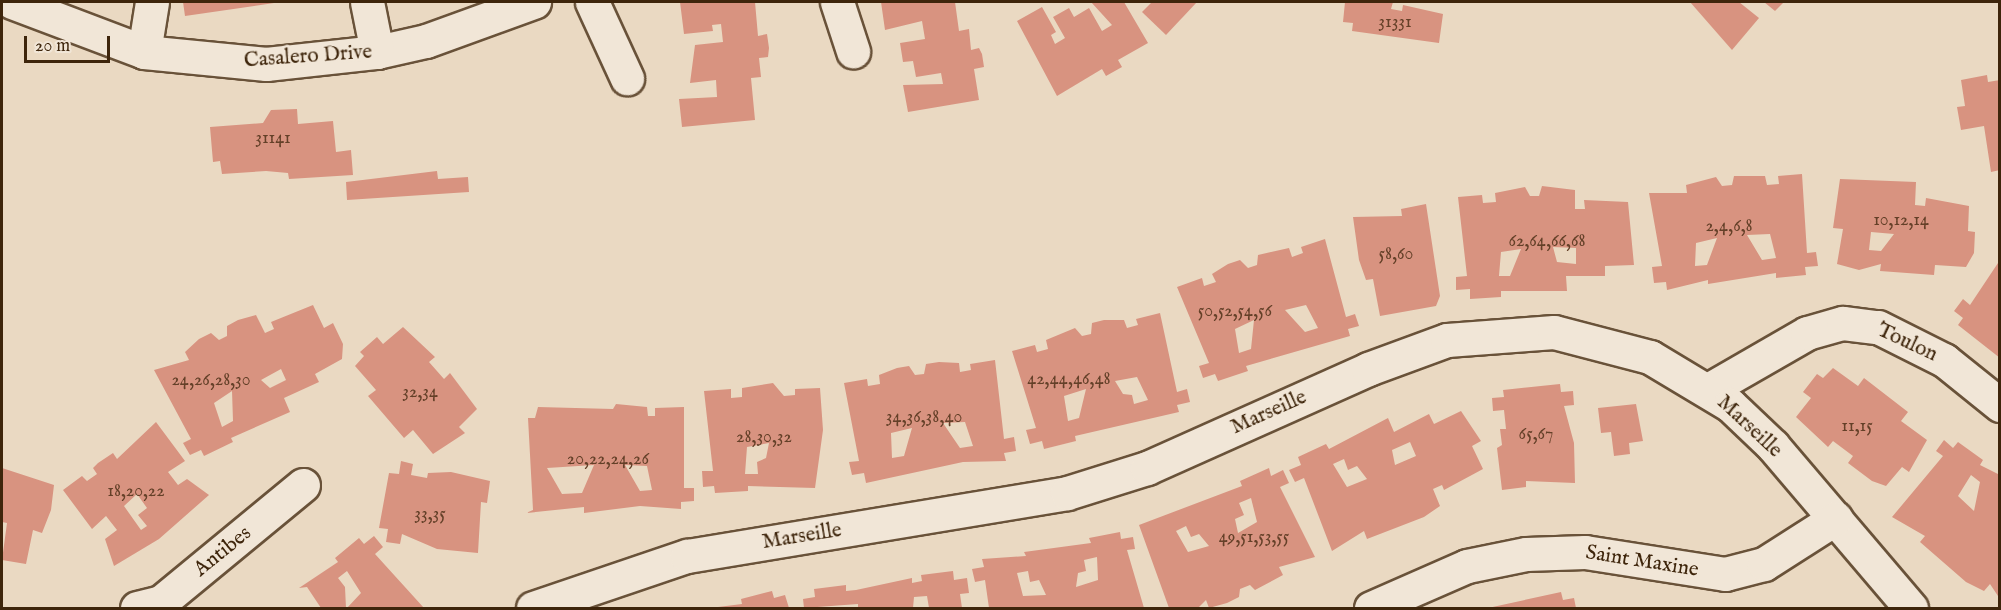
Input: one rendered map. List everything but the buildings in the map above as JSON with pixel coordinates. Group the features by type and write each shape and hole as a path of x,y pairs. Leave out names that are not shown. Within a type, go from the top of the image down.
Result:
{"street":[{"name":"Casalero Drive","path":"12,2 144,52 266,64 377,52 426,41 534,2"},
{"path":"144,52 152,2"},
{"path":"367,2 377,52"},
{"path":"592,2 627,78"},
{"path":"837,2 853,51"},
{"name":"Toulon","path":"1708,390 1807,333 1844,323 1878,327 1944,360 2000,405"},
{"name":"Marseille","path":"532,609 687,556 1067,493 1147,468 1368,369 1447,340 1554,332 1650,357 1708,390 1773,446 1911,609"},
{"name":"Antibes","path":"137,609 161,602 303,485"},
{"name":"Saint Maxine","path":"1371,609 1467,566 1526,554 1585,552 1725,574 1764,564 1836,518"}]}
